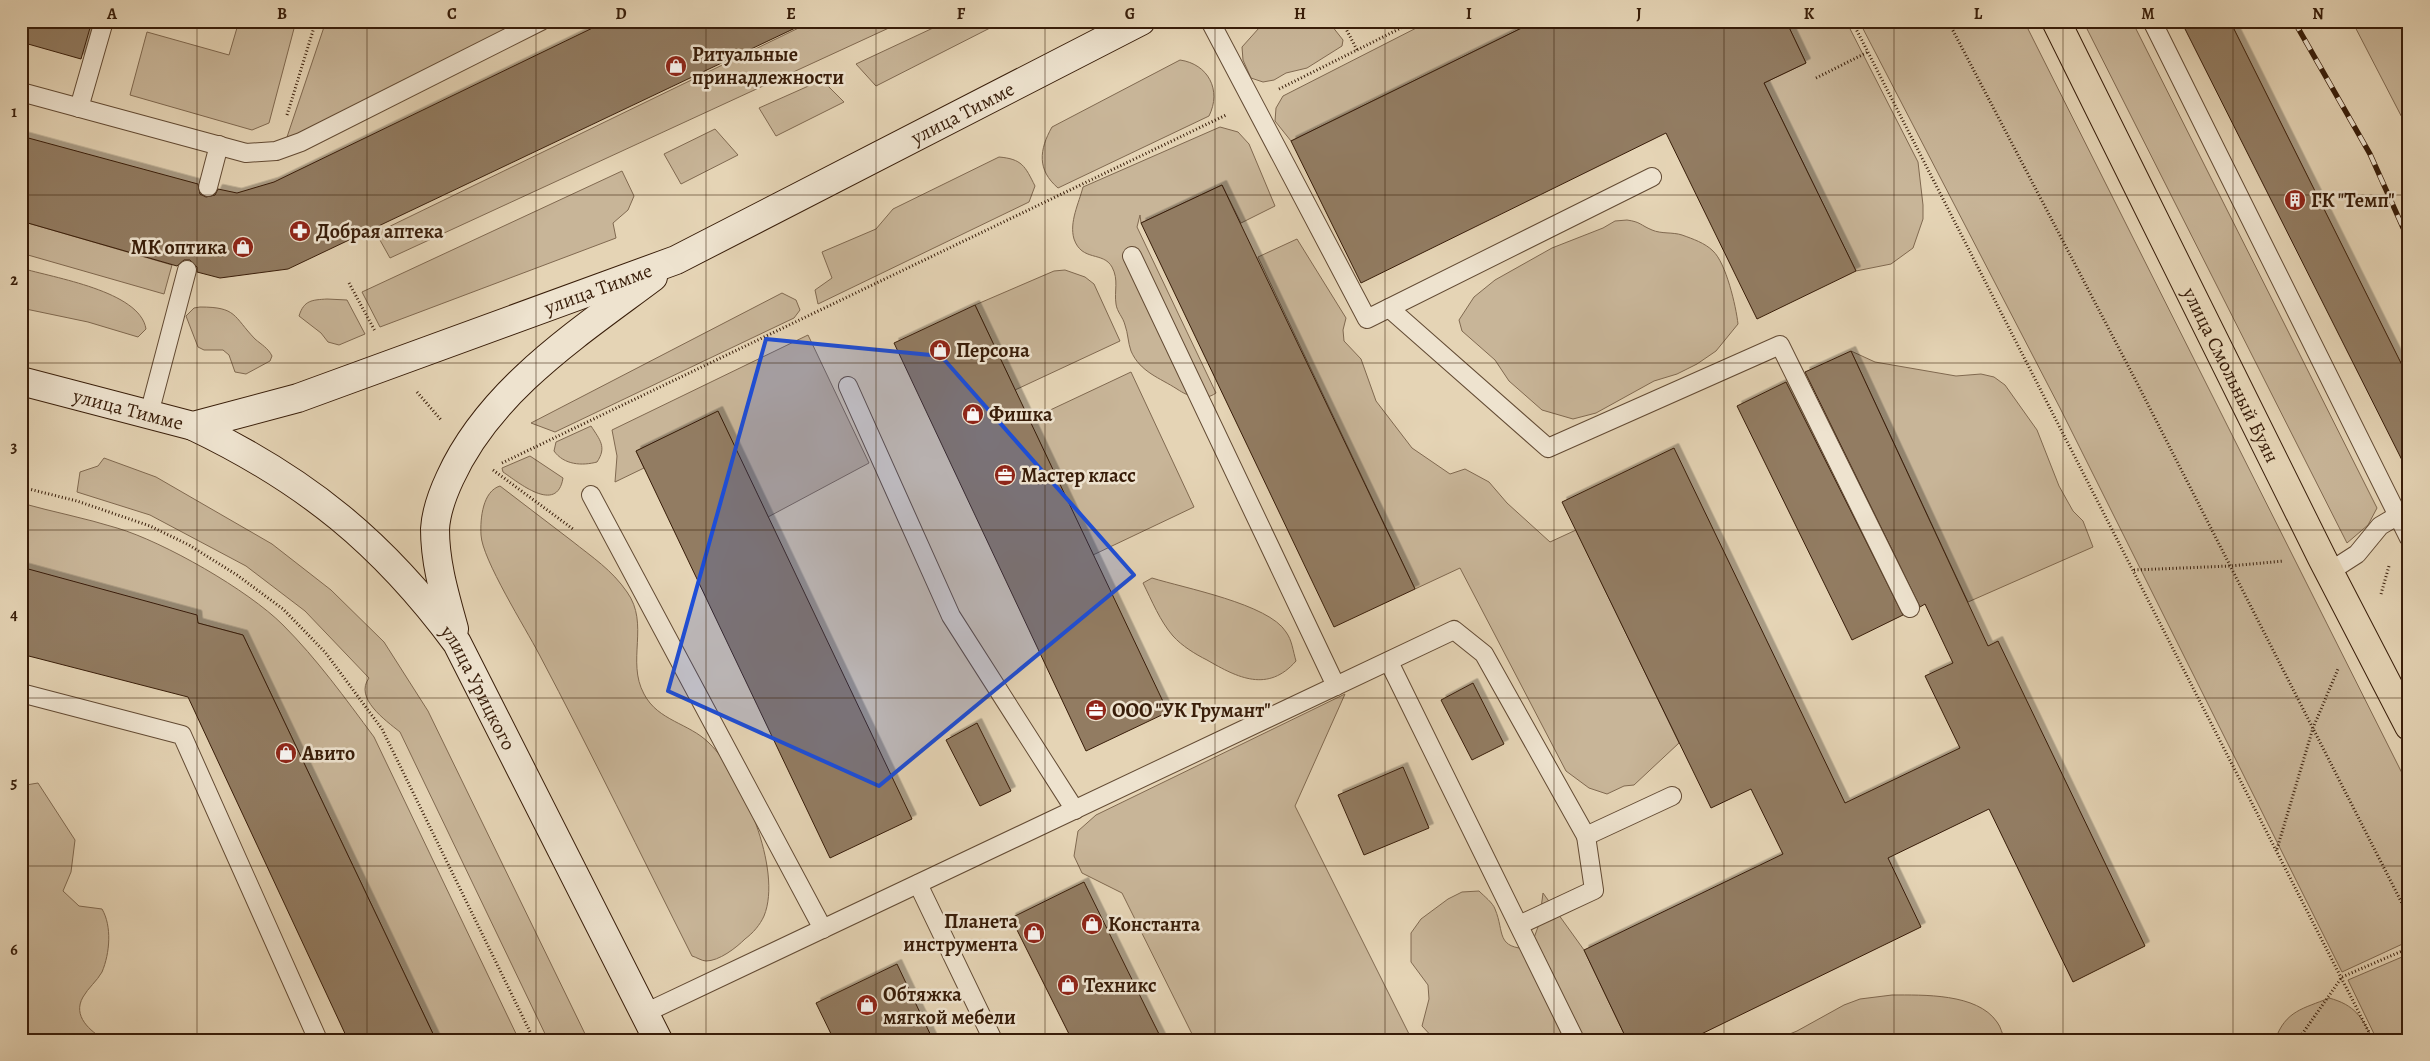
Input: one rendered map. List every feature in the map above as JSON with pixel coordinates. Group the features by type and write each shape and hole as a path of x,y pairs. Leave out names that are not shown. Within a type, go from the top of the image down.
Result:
{"main road":[{"name":"улица Тимме","path":"21,381 194,426 298,398 676,260 1141,21"},
{"name":"улица Смольный Буян","path":"2056,21 2329,572 2409,726"},
{"path":"457,643 438,570 435,527 445,489 463,453 500,404 533,370 558,348 676,260"},
{"name":"улица Урицкого","path":"194,426 270,466 348,522 410,583 457,643 658,1040"}],"lane":[{"path":"79,108 104,21"},
{"path":"21,92 246,153 276,151 301,142 541,21"},
{"path":"1210,21 1367,319 1652,177"},
{"path":"2152,21 2402,525 2380,526 2357,554 2329,572"},
{"path":"208,187 219,145"},
{"path":"1132,256 1336,686"},
{"path":"149,414 187,270"},
{"path":"1389,308 1548,448 1780,345 1910,608"},
{"path":"848,386 951,616 1075,810"},
{"path":"590,495 823,929"},
{"path":"645,1013 1454,630 1484,654 1586,836 1594,890 1519,925"},
{"path":"1389,662 1575,1040"},
{"path":"21,693 182,735 318,1040"},
{"path":"1586,836 1672,796"},
{"path":"918,884 993,1040"}],"path":[{"path":"276,151 316,21"},
{"path":"1342,21 1357,50"},
{"path":"490,468 1253,102 1415,21"},
{"path":"1852,21 2373,1040"},
{"path":"1948,21 2409,916"},
{"path":"1816,78 1868,52"},
{"path":"21,487 77,501 141,523 188,545 237,575 283,609 325,652 382,729 534,1040"},
{"path":"2380,597 2402,525"},
{"path":"2134,570 2230,566 2285,561"},
{"path":"2277,849 2313,728 2340,666"},
{"path":"2298,1040 2342,978 2409,948"}],"highlighted area":[{"path":"766,339 941,356 1134,575 879,786 668,691"}],"shaded area":[{"path":"239,21 296,21 269,123 252,130 130,95 147,32 229,55"},
{"path":"326,21 524,21 286,140"},
{"path":"813,21 904,21 390,258 376,233"},
{"path":"948,21 983,21 990,28 876,86 856,64"},
{"path":"1291,21 1328,21 1343,40 1342,46 1307,68 1286,73 1274,80 1263,82 1251,78 1243,60 1242,47 1259,28"},
{"path":"1430,21 1536,21 1291,141 1275,121 1276,108 1283,96"},
{"path":"1786,21 1846,21 1918,162 1923,219 1913,248 1891,264 1856,271 1764,83 1806,63"},
{"path":"1859,21 2024,21 2409,787 2409,941 2342,972 2060,408"},
{"path":"2083,21 2132,21 2377,508 2368,525 2347,543"},
{"path":"2352,21 2409,21 2409,131"},
{"path":"1180,60 1190,62 1198,67 1210,80 1214,97 1209,116 1058,188 1051,181 1043,167 1042,159 1045,144 1052,127"},
{"path":"822,80 844,102 776,136 759,108"},
{"path":"1220,127 1238,132 1249,144 1275,206 1241,223 1222,185 1141,223 1140,215 1137,227 1216,393 1201,398 1186,394 1157,378 1135,358 1130,348 1124,322 1117,307 1115,276 1112,267 1103,259 1082,251 1074,239 1073,226 1083,187"},
{"path":"715,129 738,155 681,184 664,154"},
{"path":"999,157 1018,162 1028,173 1035,186 1029,202 818,304 815,290 832,278 822,252 876,229 893,209"},
{"path":"622,171 634,196 628,210 613,223 616,238 380,327 362,292"},
{"path":"1627,220 1663,233 1682,235 1703,243 1710,248 1718,257 1726,275 1733,296 1738,324 1716,351 1697,364 1677,374 1654,381 1596,413 1573,419 1542,410 1509,381 1495,360 1462,331 1459,320 1474,297 1495,280 1552,248 1603,228 1615,221"},
{"path":"21,221 172,265 164,294 21,253"},
{"path":"1297,239 1346,318 1343,330 1344,341 1361,359 1376,401 1412,448 1450,474 1465,469 1489,482 1507,503 1550,542 1576,530 1679,743 1634,785 1624,786 1607,794 1589,788 1566,771 1460,568 1415,589 1258,257"},
{"path":"21,268 94,288 113,296 129,305 140,316 146,329 138,337 88,322 21,308"},
{"path":"1065,270 1085,277 1094,284 1120,341 1015,390 975,305 1054,271"},
{"path":"782,293 796,300 800,310 794,318 555,432 531,423"},
{"path":"327,299 347,300 365,334 339,345 328,342 321,333 299,316 303,307 309,302"},
{"path":"212,307 233,314 255,339 269,351 272,356 270,361 246,374 235,372 229,355 223,350 204,350 198,347 186,316 194,308"},
{"path":"808,335 869,463 768,517 718,412 636,451 644,468 615,482 617,456 612,430"},
{"path":"1851,351 1875,362 1956,376 1981,374 1994,377 2005,385 2037,430 2059,486 2073,511 2083,521 2093,547 1968,602"},
{"path":"1131,372 1194,507 1093,555 1029,420"},
{"path":"591,426 602,448 597,462 579,464 568,462 554,451 556,442"},
{"path":"530,456 563,478 559,489 553,494 536,493 503,472 502,468"},
{"path":"104,458 156,477 272,544 331,590 384,642 428,711 588,1040 548,1040 400,732 380,715 368,701 365,686 369,678 305,611 246,566 150,515 77,492 80,472 98,466"},
{"path":"500,486 594,558 621,584 634,604 637,617 637,669 644,694 657,710 701,736 709,743 722,758 746,800 764,849 768,874 768,897 764,916 758,926 737,946 722,956 706,961 692,956 559,692 496,577 483,546 481,528 482,513 486,499 494,489"},
{"path":"21,503 117,528 158,544 205,569 249,597 283,625 330,679 374,737 519,1040 436,1040 243,635 198,623 21,567"},
{"path":"1152,578 1225,598 1262,613 1277,622 1286,632 1296,661 1275,677 1253,679 1241,677 1198,655 1177,640 1160,617 1143,583"},
{"path":"1345,694 1295,806 1412,1040 1195,1040 1122,893 1082,873 1074,856 1078,831 1096,815"},
{"path":"38,783 75,840 71,872 63,891 79,906 102,909 107,923 109,940 105,965 80,1004 81,1017 84,1022 105,1040 21,1040 21,935 26,917 21,899 21,790 26,785"},
{"path":"1479,891 1494,907 1503,938 1506,942 1511,946 1530,949 1539,924 1543,893 1584,950 1627,1040 1435,1040 1422,1026 1429,999 1428,985 1411,962 1411,933 1421,919 1448,899 1462,892"},
{"path":"2409,954 2409,1040 2377,1040 2348,980"},
{"path":"1892,995 1934,996 1963,1001 1977,1006 1997,1022 2005,1040 1775,1040 1797,1031 1844,1005 1860,999"},
{"path":"2329,998 2345,1004 2357,1013 2373,1040 2275,1040 2284,1022 2290,1016 2303,1008"}],"building":[{"path":"21,21 92,21 81,59 21,42"},
{"path":"607,21 810,21 288,269 220,278 197,272 197,267 190,260 184,260 177,266 21,221 21,136 198,184 200,194 206,197 215,195 218,189 237,193 274,182"},
{"path":"1536,21 1786,21 1806,63 1764,83 1856,271 1757,319 1666,133 1361,283 1291,141"},
{"name":"ГК \"Темп\"","path":"2181,21 2230,21 2409,379 2409,474"},
{"path":"1222,185 1415,589 1334,627 1141,223"},
{"path":"975,305 1168,712 1086,751 894,343"},
{"path":"1851,351 1988,646 1998,641 2145,946 2073,982 1989,809 1888,858 1921,927 1689,1040 1627,1040 1584,950 1783,854 1751,789 1711,808 1562,502 1674,448 1845,803 1960,748 1925,676 1953,663 1925,604 1920,607 1805,372"},
{"path":"1786,382 1903,615 1852,640 1737,406"},
{"path":"718,411 912,819 830,858 636,451"},
{"path":"21,567 197,615 198,623 243,635 436,1040 348,1040 188,697 21,654"},
{"path":"1473,683 1504,744 1472,760 1441,700"},
{"path":"977,723 1011,791 980,806 946,740"},
{"path":"1403,767 1429,828 1364,855 1338,795"},
{"path":"1084,882 1162,1040 1072,1040 1011,918"},
{"path":"897,964 933,1040 834,1040 816,1003"}],"railway":[{"path":"2294,21 2370,154 2409,241"}],"place":[{"name":"Ритуальные принадлежности","path":"676,66"},
{"name":"ГК \"Темп\"","path":"2295,200"},
{"name":"Добрая аптека","path":"300,231"},
{"name":"МК оптика","path":"243,247"},
{"name":"Персона","path":"940,350"},
{"name":"Фишка","path":"973,414"},
{"name":"Мастер класс","path":"1005,475"},
{"name":"ООО \"УК Грумант\"","path":"1096,710"},
{"name":"Авито","path":"286,753"},
{"name":"Константа","path":"1092,924"},
{"name":"Планета инструмента","path":"1034,933"},
{"name":"Техникс","path":"1068,985"},
{"name":"Обтяжка мягкой мебели","path":"867,1005"}]}
